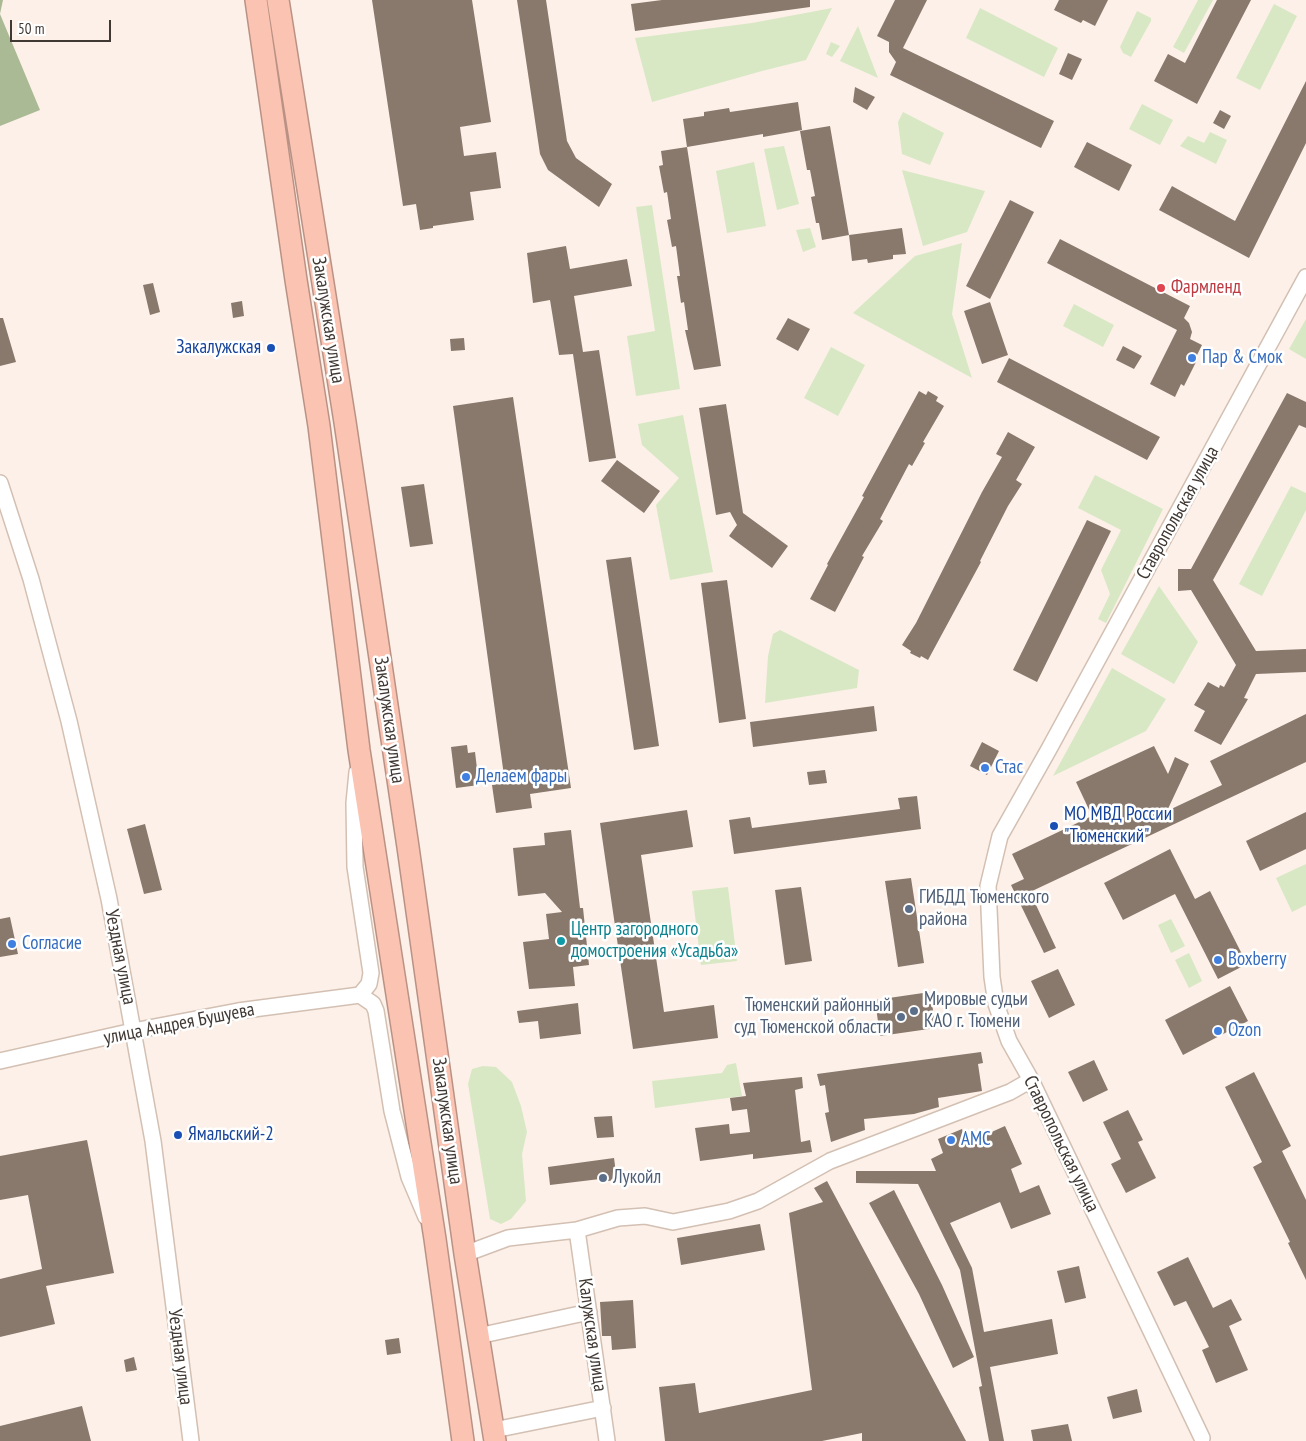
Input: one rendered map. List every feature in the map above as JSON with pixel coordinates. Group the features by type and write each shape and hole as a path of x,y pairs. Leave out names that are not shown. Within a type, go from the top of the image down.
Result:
{"highway":[{"path":"254,0 262,41 318,426 359,750 436,1239 464,1441"},
{"name":"Закалужская улица","path":"278,0 346,432 494,1435"}],"street":[{"name":"Ставропольская улица","path":"1202,1438 1031,1080 1009,1041 996,1004 992,977 988,886 1000,836 1050,749 1306,277"},
{"name":"Уездная улица","path":"0,483 31,579 69,721 109,899 153,1141 191,1441"},
{"path":"359,750 354,803 355,867 371,973 369,984 360,995 373,1004 376,1011 392,1111 409,1177 436,1239"},
{"name":"улица Андрея Бушуева","path":"0,1061 134,1031 238,1011 360,995"},
{"path":"466,1254 508,1238 577,1230 618,1218 645,1216 673,1222 729,1211 758,1201 830,1161 1010,1092 1031,1080"},
{"name":"Калужская улица","path":"577,1230 607,1441"},
{"path":"478,1336 588,1312"},
{"path":"494,1435 603,1408"}],"green space":[{"path":"0,0 3,0 0,14"},
{"path":"1198,0 1213,0 1184,53 1173,47"},
{"path":"1274,4 1297,16 1260,90 1236,78"},
{"path":"832,8 806,60 652,102 635,38 752,23"},
{"path":"980,8 1058,48 1044,77 966,38"},
{"path":"1137,11 1151,18 1151,21 1131,57 1123,53 1120,47"},
{"path":"0,14 40,110 0,126"},
{"path":"858,26 878,78 840,61"},
{"path":"831,42 840,46 832,57 826,54"},
{"path":"1142,104 1173,120 1160,145 1129,129"},
{"path":"903,112 944,133 930,165 902,154 898,122"},
{"path":"1210,132 1227,140 1216,164 1180,146 1188,136 1204,143"},
{"path":"784,146 799,204 777,210 764,149"},
{"path":"754,162 766,226 727,233 716,171"},
{"path":"902,170 985,191 967,232 923,246"},
{"path":"652,205 680,389 636,396 627,336 655,331 636,207"},
{"path":"810,228 816,247 803,252 796,230"},
{"path":"962,243 952,314 972,378 853,313 915,256"},
{"path":"1074,304 1114,325 1103,347 1063,326"},
{"path":"1306,319 1306,359 1289,349"},
{"path":"831,347 865,365 838,416 804,398"},
{"path":"683,415 713,572 670,580 656,505 679,478 642,445 638,424"},
{"path":"1095,475 1163,509 1106,623 1098,619 1110,594 1101,570 1121,530 1078,508"},
{"path":"1291,486 1306,493 1306,510 1262,596 1239,584"},
{"path":"1159,586 1198,642 1174,684 1121,654"},
{"path":"780,630 859,670 857,688 765,703 768,656 773,634"},
{"path":"1112,668 1166,699 1146,731 1053,776"},
{"path":"1306,864 1306,905 1292,912 1276,878"},
{"path":"728,887 737,961 701,965 692,891"},
{"path":"1171,919 1185,946 1171,953 1158,925"},
{"path":"1189,953 1202,981 1189,988 1175,960"},
{"path":"736,1063 742,1096 655,1108 652,1081 722,1073 727,1065"},
{"path":"483,1066 496,1067 512,1082 521,1106 527,1132 522,1154 526,1201 511,1219 501,1224 490,1219 468,1084 472,1069"}],"building":[{"path":"372,0 472,0 491,122 460,127 464,156 496,152 501,188 470,192 474,220 433,226 433,228 420,230 416,204 403,206"},
{"path":"517,0 546,0 567,141 576,158 612,184 599,207 548,170 540,154"},
{"path":"662,0 810,0 810,7 635,31 631,4"},
{"path":"895,0 927,0 903,48 1054,121 1041,148 890,75 896,62 889,52 889,42 877,36"},
{"path":"1059,0 1108,0 1095,26 1083,20 1081,23 1054,10"},
{"path":"1217,0 1251,0 1197,104 1154,81 1168,54 1185,63"},
{"path":"1068,53 1082,59 1072,80 1059,74"},
{"path":"1306,81 1306,143 1249,258 1159,210 1172,186 1235,221"},
{"path":"855,87 875,97 867,110 853,102"},
{"path":"798,102 802,130 763,137 763,134 687,147 683,119 704,116 704,112 729,108 730,112"},
{"path":"1220,110 1231,116 1224,129 1213,123"},
{"path":"830,126 849,235 822,240 819,223 816,223 811,197 815,196 810,170 807,170 800,131"},
{"path":"1087,142 1132,165 1119,191 1074,167"},
{"path":"687,147 721,366 694,370 685,330 688,330 684,302 681,303 677,276 680,276 676,246 672,247 667,220 671,219 667,192 664,193 659,166 663,165 661,151"},
{"path":"1010,200 1034,212 990,299 966,286"},
{"path":"902,228 906,254 893,255 893,259 868,263 867,259 852,261 849,235"},
{"path":"1060,239 1190,306 1184,318 1189,323 1192,332 1190,339 1202,345 1196,357 1198,358 1184,386 1181,384 1175,397 1150,384 1177,330 1047,263"},
{"path":"566,246 570,269 627,259 632,286 574,296 583,352 599,350 616,458 589,462 573,354 559,355 550,300 533,303 527,253"},
{"path":"153,283 160,312 150,315 143,285"},
{"path":"242,301 244,316 233,318 231,303"},
{"path":"990,302 1008,355 982,364 964,311"},
{"path":"0,318 3,318 16,362 0,366"},
{"path":"788,318 810,329 798,351 776,339"},
{"path":"464,338 465,350 451,351 450,339"},
{"path":"1123,346 1142,356 1134,369 1116,360"},
{"path":"1009,358 1160,437 1147,460 997,382"},
{"path":"919,391 926,395 928,391 938,397 936,401 944,406 923,442 925,443 912,466 909,464 880,519 883,521 862,556 864,557 835,612 810,599 864,497 862,496"},
{"path":"1287,393 1306,402 1306,428 1299,425 1213,580 1256,651 1306,649 1306,672 1256,674 1244,698 1248,699 1221,745 1194,731 1205,711 1194,705 1208,682 1219,688 1220,685 1224,687 1236,665 1191,590 1178,591 1178,569 1191,569"},
{"path":"513,397 571,788 530,794 532,808 496,813 492,785 505,783 453,406"},
{"path":"726,404 743,513 788,546 772,568 729,536 737,525 730,512 716,515 699,408"},
{"path":"1008,432 1035,447 1016,480 1022,484 1008,506 981,562 928,660 921,656 920,658 910,653 911,651 902,645 916,623 982,492 1002,457 996,454"},
{"path":"617,460 660,491 644,513 601,481"},
{"path":"424,484 433,544 410,547 401,487"},
{"path":"1087,520 1111,531 1037,682 1013,670"},
{"path":"631,557 659,746 634,750 606,560"},
{"path":"727,580 746,719 719,723 701,583"},
{"path":"874,706 877,731 753,747 750,722"},
{"path":"1306,714 1306,762 1030,892 1056,948 1044,953 1011,885 1024,879 1012,854 1092,816 1076,782 1154,746 1168,774 1175,757 1189,764 1167,811 1222,785 1210,761"},
{"path":"982,742 999,751 987,775 970,766"},
{"path":"467,745 468,753 475,752 479,785 456,788 451,747"},
{"path":"825,770 827,783 809,785 807,772"},
{"path":"917,796 921,829 734,854 729,820 750,817 752,828 900,809 898,798"},
{"path":"687,810 693,847 641,855 664,1012 714,1005 718,1038 633,1049 600,823"},
{"path":"1306,812 1306,849 1260,871 1246,841"},
{"path":"145,824 162,890 144,894 127,829"},
{"path":"571,830 580,908 583,908 589,965 573,967 575,986 529,989 523,942 549,939 546,914 562,912 545,893 518,896 513,848 545,845 544,833"},
{"path":"1170,849 1195,899 1210,891 1247,964 1218,979 1175,894 1123,920 1104,883"},
{"path":"911,878 924,963 898,967 885,881"},
{"path":"801,887 812,961 785,965 775,890"},
{"path":"10,917 18,954 0,957 0,919"},
{"path":"1058,969 1075,1005 1049,1018 1031,981"},
{"path":"1230,986 1248,1021 1183,1055 1165,1020"},
{"path":"930,992 936,1028 880,1036 875,1000"},
{"path":"578,1003 581,1034 540,1039 538,1021 519,1023 517,1011"},
{"path":"981,1052 983,1063 978,1064 982,1091 938,1098 939,1107 914,1114 864,1119 865,1130 831,1142 825,1113 829,1112 825,1085 820,1086 817,1074"},
{"path":"1094,1060 1108,1090 1083,1102 1068,1072"},
{"path":"1254,1072 1291,1146 1282,1151 1306,1200 1306,1280 1288,1243 1290,1242 1253,1167 1262,1162 1225,1087"},
{"path":"802,1077 803,1088 795,1090 801,1142 810,1140 812,1152 753,1159 753,1154 700,1161 695,1128 729,1124 730,1134 750,1132 747,1109 732,1111 730,1098 746,1096 743,1083"},
{"path":"1128,1110 1143,1140 1138,1142 1156,1178 1126,1193 1111,1164 1121,1159 1103,1122"},
{"path":"612,1116 614,1137 597,1138 594,1117"},
{"path":"1005,1126 1022,1164 1011,1169 1020,1193 1039,1185 1051,1214 1011,1229 1000,1202 950,1223 972,1268 984,1332 1052,1319 1058,1354 990,1367 1004,1441 989,1441 979,1387 982,1386 960,1270 918,1184 856,1183 856,1171 936,1171 931,1159 943,1153 938,1139 962,1129 967,1143"},
{"path":"87,1140 114,1273 46,1286 55,1324 0,1337 0,1279 42,1269 28,1195 0,1200 0,1156"},
{"path":"614,1158 617,1180 600,1182 600,1179 550,1185 548,1167"},
{"path":"827,1181 966,1441 862,1441 862,1433 822,1441 665,1441 659,1387 695,1383 699,1413 812,1390 789,1213 823,1202 814,1188"},
{"path":"894,1190 942,1285 974,1357 953,1368 919,1294 869,1203"},
{"path":"760,1224 765,1250 681,1265 677,1238"},
{"path":"1188,1257 1213,1308 1231,1299 1242,1320 1229,1326 1248,1370 1216,1383 1202,1350 1209,1347 1186,1301 1174,1306 1157,1272"},
{"path":"1079,1266 1086,1298 1065,1303 1057,1271"},
{"path":"633,1300 636,1348 612,1350 611,1336 602,1336 600,1302"},
{"path":"399,1338 401,1353 387,1355 385,1340"},
{"path":"134,1357 137,1370 126,1372 124,1360"},
{"path":"1137,1389 1142,1412 1113,1419 1107,1397"},
{"path":"82,1406 91,1441 0,1441 0,1426"},
{"path":"1068,1424 1072,1441 1033,1441 1031,1430"}],"place":[{"name":"Фармленд","path":"1161,288"},
{"name":"Закалужская","path":"271,348"},
{"name":"Пар & Смок","path":"1192,358"},
{"name":"Стас","path":"985,768"},
{"name":"Делаем фары","path":"466,777"},
{"name":"МО МВД России \"Тюменский\"","path":"1054,826"},
{"name":"ГИБДД Тюменского района","path":"909,909"},
{"name":"Центр загородного домостроения «Усадьба»","path":"561,941"},
{"name":"Согласие","path":"12,944"},
{"name":"Boxberry","path":"1218,960"},
{"name":"Мировые судьи КАО г. Тюмени","path":"914,1011"},
{"name":"Тюменский районный суд Тюменской области","path":"901,1017"},
{"name":"Ozon","path":"1218,1031"},
{"name":"Ямальский-2","path":"178,1135"},
{"name":"АМС","path":"951,1140"},
{"name":"Лукойл","path":"603,1178"}]}
